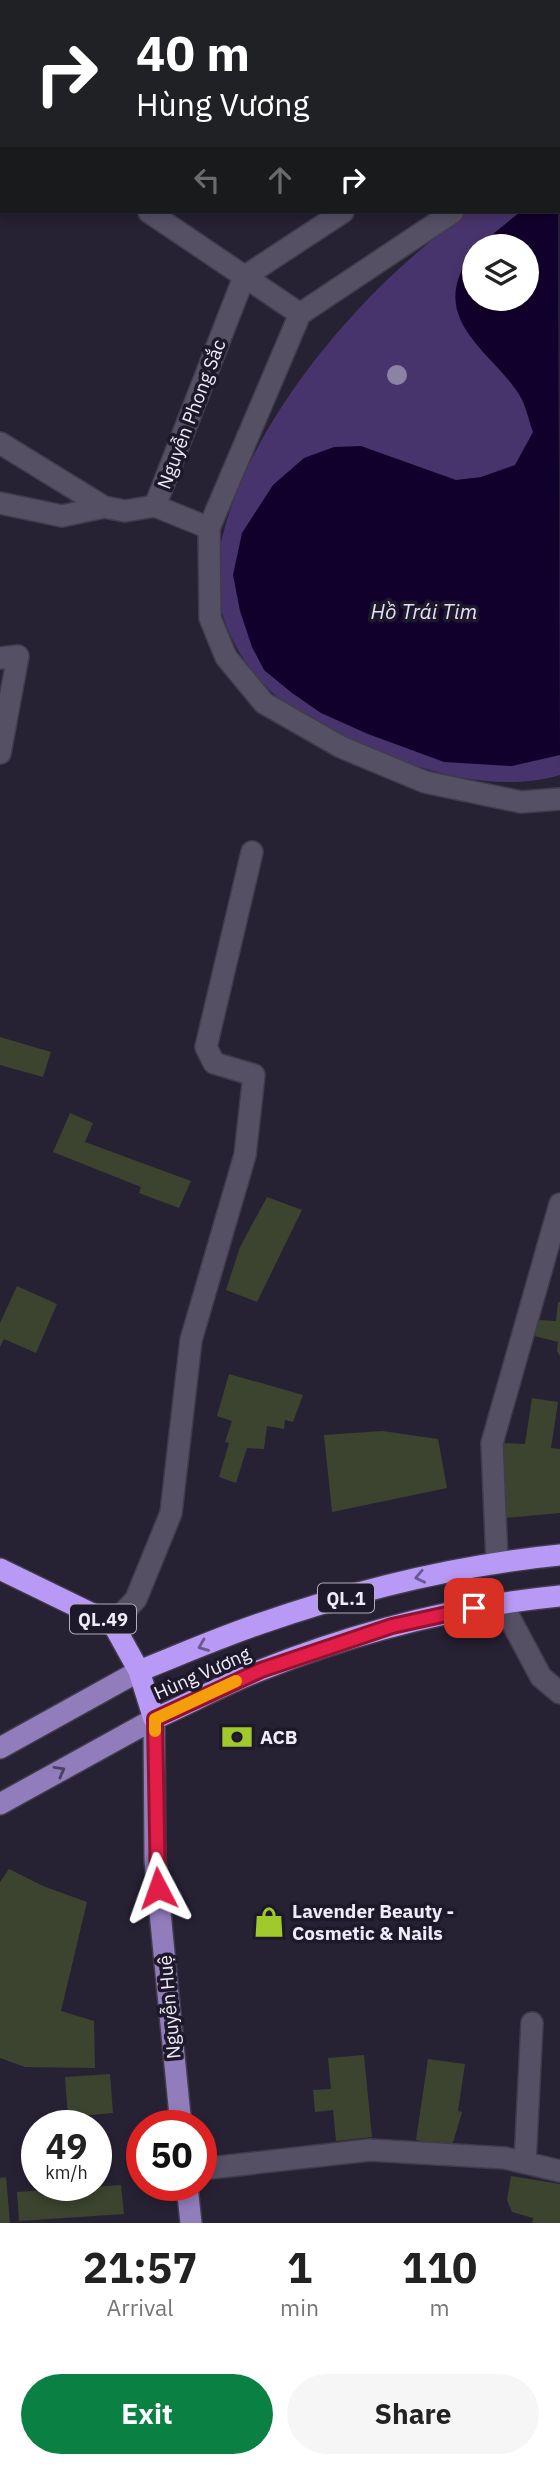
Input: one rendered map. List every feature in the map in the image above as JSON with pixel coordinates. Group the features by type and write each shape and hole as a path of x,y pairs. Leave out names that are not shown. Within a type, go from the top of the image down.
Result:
{"highway":[{"name":"Hùng Vương","path":"139,1671 258,1624 407,1580 497,1561 560,1555"},
{"name":"QL.49","path":"0,1569 113,1624 139,1671 155,1719"},
{"name":"Hùng Vương","path":"155,1719 261,1670 392,1626 502,1602 560,1595"}],"main road":[{"name":"Hùng Vương","path":"0,1748 139,1671"},
{"name":"Hùng Vương","path":"0,1804 155,1719"},
{"name":"Nguyễn Huệ","path":"155,1719 155,1861 179,2110"},
{"path":"189,2201 191,2223"}],"street":[{"path":"152,214 300,314"},
{"path":"244,277 340,214"},
{"path":"450,214 300,314 209,528 210,618 226,657 264,703 341,747 425,782 521,802 560,799"},
{"name":"Nguyễn Phong Sắc","path":"0,443 104,506 125,511 155,506 244,277"},
{"path":"0,503 62,516 104,506"},
{"path":"155,506 209,528"},
{"path":"0,658 18,656 0,753"},
{"path":"113,1624 136,1599 171,1513 191,1340 245,1155 254,1075 214,1063 206,1047 252,852"},
{"path":"497,1561 492,1444 560,1204"},
{"path":"502,1602 541,1676 560,1693"},
{"path":"525,2163 532,2023"},
{"path":"217,2167 370,2150 505,2158 560,2171"}],"shaded area":[{"name":"Hồ Trái Tim","path":"464,214 558,214 560,775 513,782 466,778 396,759 327,729 283,701 258,678 240,654 222,612 218,597 217,567 223,533 234,499 267,431 331,340 365,302 411,258"}],"water":[{"name":"Hồ Trái Tim","path":"518,214 558,214 560,755 512,766 444,762 368,734 321,713 264,670 252,647 240,611 233,575 242,533 273,485 304,458 334,447 361,446 456,480 481,477 515,465 533,432 520,396 472,339 463,324 457,309 456,291 462,270 462,311 539,311 539,234 493,234"}],"building":[{"path":"0,1037 51,1052 43,1077 0,1065"},
{"path":"70,1113 93,1123 85,1142 191,1181 179,1208 139,1193 141,1187 53,1152"},
{"path":"267,1197 302,1210 257,1302 226,1290 240,1247"},
{"path":"17,1286 57,1304 36,1353 4,1339 0,1347 0,1323"},
{"path":"558,1302 560,1356 557,1351 558,1342 535,1336 538,1320 556,1321"},
{"path":"229,1374 303,1395 293,1422 285,1420 284,1429 267,1426 264,1449 247,1448 236,1483 219,1477 232,1421 217,1416"},
{"path":"532,1398 558,1402 551,1448 560,1449 560,1513 504,1518 501,1443 525,1444"},
{"path":"382,1431 438,1439 447,1488 332,1512 324,1435"},
{"path":"9,1869 43,1886 87,1902 61,2011 94,2021 95,2068 25,2067 0,2058 0,1882"},
{"path":"364,2055 372,2137 336,2141 333,2110 315,2112 313,2090 331,2089 328,2058"},
{"path":"428,2059 465,2064 458,2111 462,2112 452,2146 416,2140"},
{"path":"110,2074 113,2113 112,2110 67,2110 65,2077"},
{"path":"511,2176 560,2184 560,2223 532,2223 533,2218 512,2212 507,2200"},
{"path":"6,2177 10,2223 0,2223 0,2178"},
{"path":"121,2185 124,2214 19,2221 17,2192 21,2192 21,2201 112,2201 112,2186"}],"slow traffic":[{"path":"155,1731 155,1719 236,1681"}],"place":[{"name":"ACB","path":"237,1737"},
{"name":"Lavender Beauty - Cosmetic & Nails","path":"269,1922"}],"route":[{"path":"158,1888 155,1861 155,1719 261,1670 392,1626 474,1608"}]}
